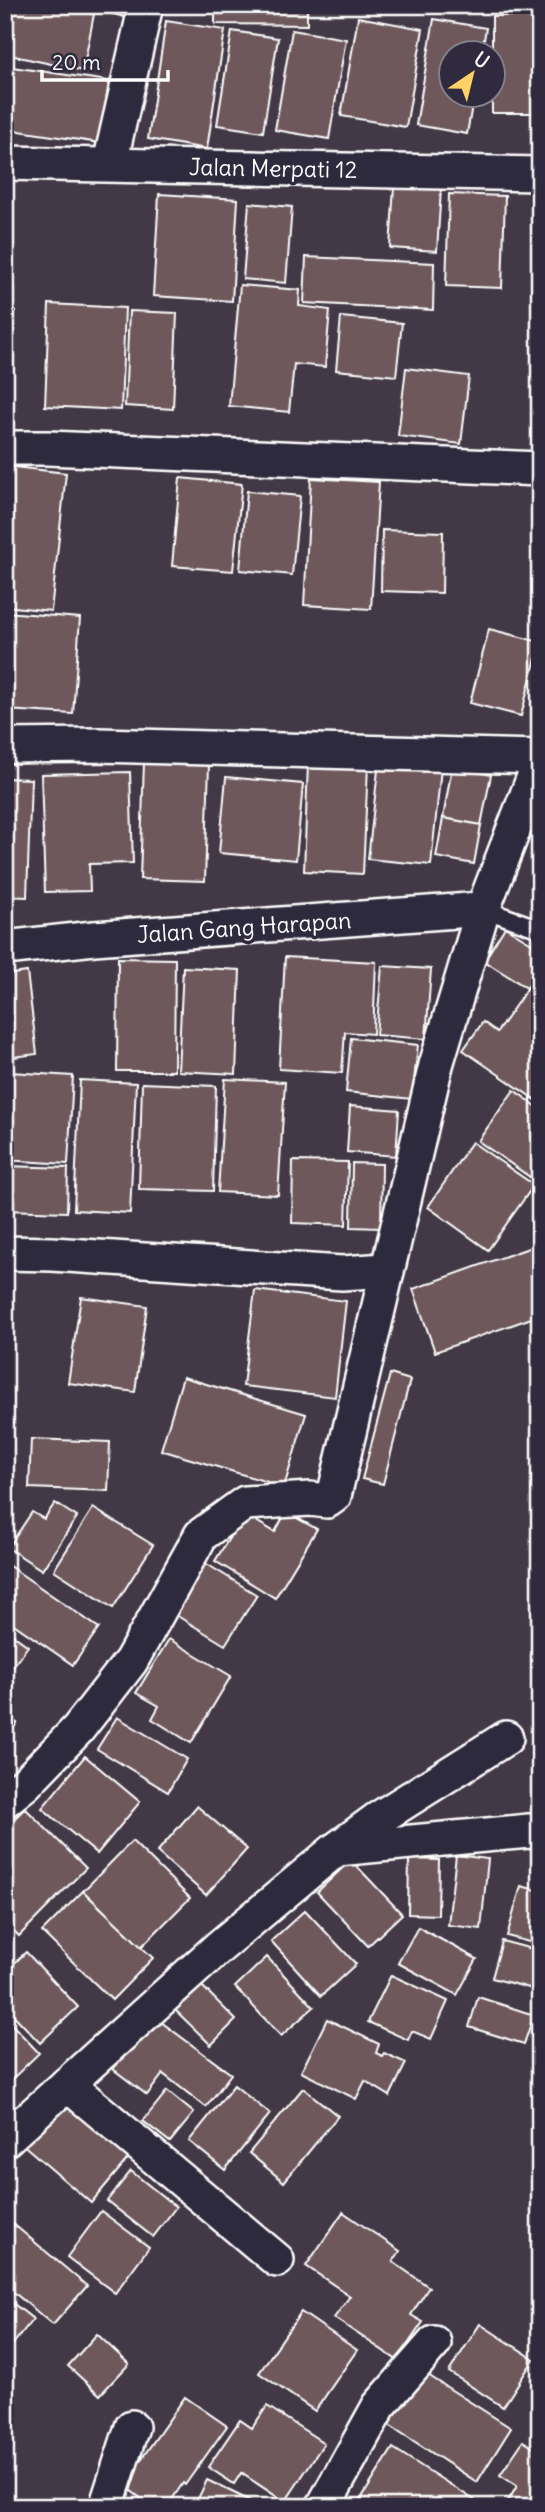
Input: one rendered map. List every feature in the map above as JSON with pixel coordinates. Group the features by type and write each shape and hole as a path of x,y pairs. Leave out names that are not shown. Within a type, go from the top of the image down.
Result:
{"street":[{"path":"110,163 146,5"},
{"name":"Jalan Merpati 12","path":"5,163 110,163 540,174"},
{"path":"5,448 540,468"},
{"path":"5,746 99,745 540,759 483,909 436,1065 334,1496 327,1501 310,1499 245,1503 201,1535 131,1661 78,1729 25,1784 5,1800"},
{"name":"Jalan Gang Harapan","path":"5,948 94,938 483,909"},
{"path":"5,1253 342,1273 386,1270"},
{"path":"5,2140 218,1948 335,1850 506,1738"},
{"path":"335,1850 463,1836 530,1831 540,1833"},
{"path":"67,2084 277,2260"},
{"path":"323,2507 379,2406 434,2343"},
{"path":"106,2507 132,2427"}],"lane":[{"path":"483,909 540,929"}],"building":[{"path":"5,5 54,5 94,14 83,71 5,54"},
{"path":"79,5 139,5 136,20"},
{"path":"215,5 307,5 307,25 215,24"},
{"path":"492,16 537,16 537,113 492,113 492,108 506,108 506,38 492,38"},
{"path":"358,17 423,29 406,127 341,116"},
{"path":"434,19 486,28 484,38 436,38 436,108 472,108 467,134 416,125"},
{"path":"166,21 225,30 207,149 148,139"},
{"path":"292,30 346,39 329,139 275,130"},
{"path":"232,31 278,38 263,132 217,125"},
{"path":"5,66 109,81 100,143 5,129"},
{"path":"394,186 441,189 437,251 390,248"},
{"path":"159,194 238,199 232,301 153,296"},
{"path":"449,194 505,196 502,288 446,286"},
{"path":"249,203 292,207 286,283 243,279"},
{"path":"306,257 434,263 433,310 304,303"},
{"path":"240,285 300,290 299,306 330,310 325,367 294,364 289,412 229,406"},
{"path":"49,304 125,308 121,410 45,406"},
{"path":"5,309 15,311 5,388"},
{"path":"129,311 177,313 173,409 125,406"},
{"path":"341,317 402,323 396,376 336,370"},
{"path":"406,368 469,376 461,444 398,436"},
{"path":"5,466 66,473 51,611 5,606"},
{"path":"180,478 242,484 233,571 172,566"},
{"path":"311,478 379,482 371,609 304,605"},
{"path":"247,491 300,496 292,575 240,570"},
{"path":"382,530 443,532 442,593 381,591"},
{"path":"5,612 80,618 73,714 5,710"},
{"path":"489,629 540,642 521,716 470,703"},
{"path":"379,761 441,768 431,865 368,859"},
{"path":"144,762 209,765 205,881 140,879"},
{"path":"308,763 368,766 363,874 304,871"},
{"path":"452,767 491,775 481,825 443,818"},
{"path":"130,772 133,863 89,864 90,891 45,892 41,774"},
{"path":"226,777 303,784 296,860 219,853"},
{"path":"5,778 31,779 27,897 5,896"},
{"path":"443,818 481,825 474,864 436,857"},
{"path":"505,927 540,948 540,967 527,988 484,961"},
{"path":"285,957 376,962 373,1034 345,1032 342,1073 279,1069"},
{"path":"118,958 175,959 174,1071 117,1071"},
{"path":"382,966 431,969 426,1039 376,1035"},
{"path":"183,967 240,970 236,1074 178,1071"},
{"path":"540,970 540,1103 463,1050 483,1022 497,1032"},
{"path":"27,972 37,1054 5,1058 5,975"},
{"path":"351,1038 418,1045 412,1099 346,1092"},
{"path":"10,1072 73,1076 68,1164 5,1160"},
{"path":"225,1079 285,1082 278,1195 218,1192"},
{"path":"80,1080 136,1083 130,1213 74,1210"},
{"path":"142,1083 216,1086 213,1191 139,1189"},
{"path":"514,1090 540,1109 540,1184 478,1141"},
{"path":"350,1106 399,1110 396,1156 347,1152"},
{"path":"472,1142 534,1185 488,1250 428,1207"},
{"path":"293,1161 348,1162 346,1225 292,1223"},
{"path":"352,1163 382,1164 381,1228 351,1227"},
{"path":"5,1166 68,1168 67,1212 5,1210"},
{"path":"540,1244 540,1315 435,1352 413,1289"},
{"path":"255,1290 346,1301 335,1397 243,1386"},
{"path":"81,1297 147,1306 135,1392 68,1383"},
{"path":"390,1374 410,1380 383,1484 362,1479"},
{"path":"183,1377 306,1414 284,1487 161,1450"},
{"path":"31,1439 110,1442 108,1491 29,1488"},
{"path":"55,1503 77,1517 42,1570 8,1548 32,1512 44,1519"},
{"path":"93,1508 153,1545 113,1608 54,1570"},
{"path":"286,1512 317,1529 275,1598 215,1561 244,1514 275,1532"},
{"path":"197,1558 257,1595 225,1645 166,1609"},
{"path":"5,1563 99,1628 73,1665 5,1618"},
{"path":"5,1629 28,1646 5,1677"},
{"path":"169,1639 231,1676 191,1743 152,1719 159,1706 136,1693"},
{"path":"5,1715 17,1723 5,1740"},
{"path":"117,1717 187,1759 168,1792 97,1749"},
{"path":"85,1756 140,1802 97,1854 42,1808"},
{"path":"197,1806 247,1849 206,1895 157,1852"},
{"path":"25,1808 86,1868 19,1936 5,1922 5,1828"},
{"path":"132,1841 190,1898 141,1947 83,1891"},
{"path":"456,1855 488,1859 481,1929 448,1925"},
{"path":"409,1859 439,1860 438,1915 408,1914"},
{"path":"351,1860 402,1914 368,1946 317,1892"},
{"path":"521,1886 540,1891 540,1945 507,1936"},
{"path":"83,1891 153,1958 112,2000 42,1932"},
{"path":"305,1910 356,1964 321,1996 271,1941"},
{"path":"418,1927 477,1959 457,1995 398,1963"},
{"path":"502,1941 540,1951 540,1980 536,1978 533,1989 492,1978"},
{"path":"26,1952 78,2007 40,2043 5,2006 5,1972"},
{"path":"267,1957 314,2007 281,2036 235,1987"},
{"path":"391,1975 448,2001 431,2039 412,2031 408,2040 368,2022"},
{"path":"199,1983 236,2020 211,2045 174,2009"},
{"path":"478,1997 534,2015 524,2044 469,2027"},
{"path":"153,2016 231,2074 206,2107 163,2074 147,2095 113,2069"},
{"path":"5,2017 39,2053 5,2086"},
{"path":"327,2019 379,2044 376,2053 382,2056 384,2053 406,2063 390,2096 365,2081 356,2099 301,2072"},
{"path":"234,2085 270,2114 225,2170 189,2141"},
{"path":"303,2088 338,2116 284,2182 249,2153"},
{"path":"167,2091 194,2113 170,2142 143,2121"},
{"path":"61,2096 131,2155 91,2203 21,2143"},
{"path":"131,2171 176,2207 153,2237 107,2201"},
{"path":"101,2211 149,2247 115,2293 67,2257"},
{"path":"343,2212 400,2251 393,2262 429,2287 411,2315 423,2322 397,2360 334,2318 350,2296 306,2266"},
{"path":"5,2217 87,2286 53,2325 5,2285"},
{"path":"5,2297 33,2319 5,2354"},
{"path":"301,2312 357,2350 315,2411 259,2373"},
{"path":"480,2324 534,2359 503,2407 449,2372"},
{"path":"97,2334 129,2364 100,2395 68,2366"},
{"path":"420,2370 511,2428 477,2482 386,2423"},
{"path":"185,2397 227,2426 167,2507 153,2507 123,2485"},
{"path":"267,2406 324,2443 285,2502 241,2473 234,2484 208,2467 240,2420 252,2428"},
{"path":"523,2441 540,2452 540,2507 513,2507 507,2503 517,2486 500,2475"},
{"path":"393,2448 482,2505 481,2507 367,2507 359,2502"},
{"path":"207,2480 263,2507 194,2507"}]}
